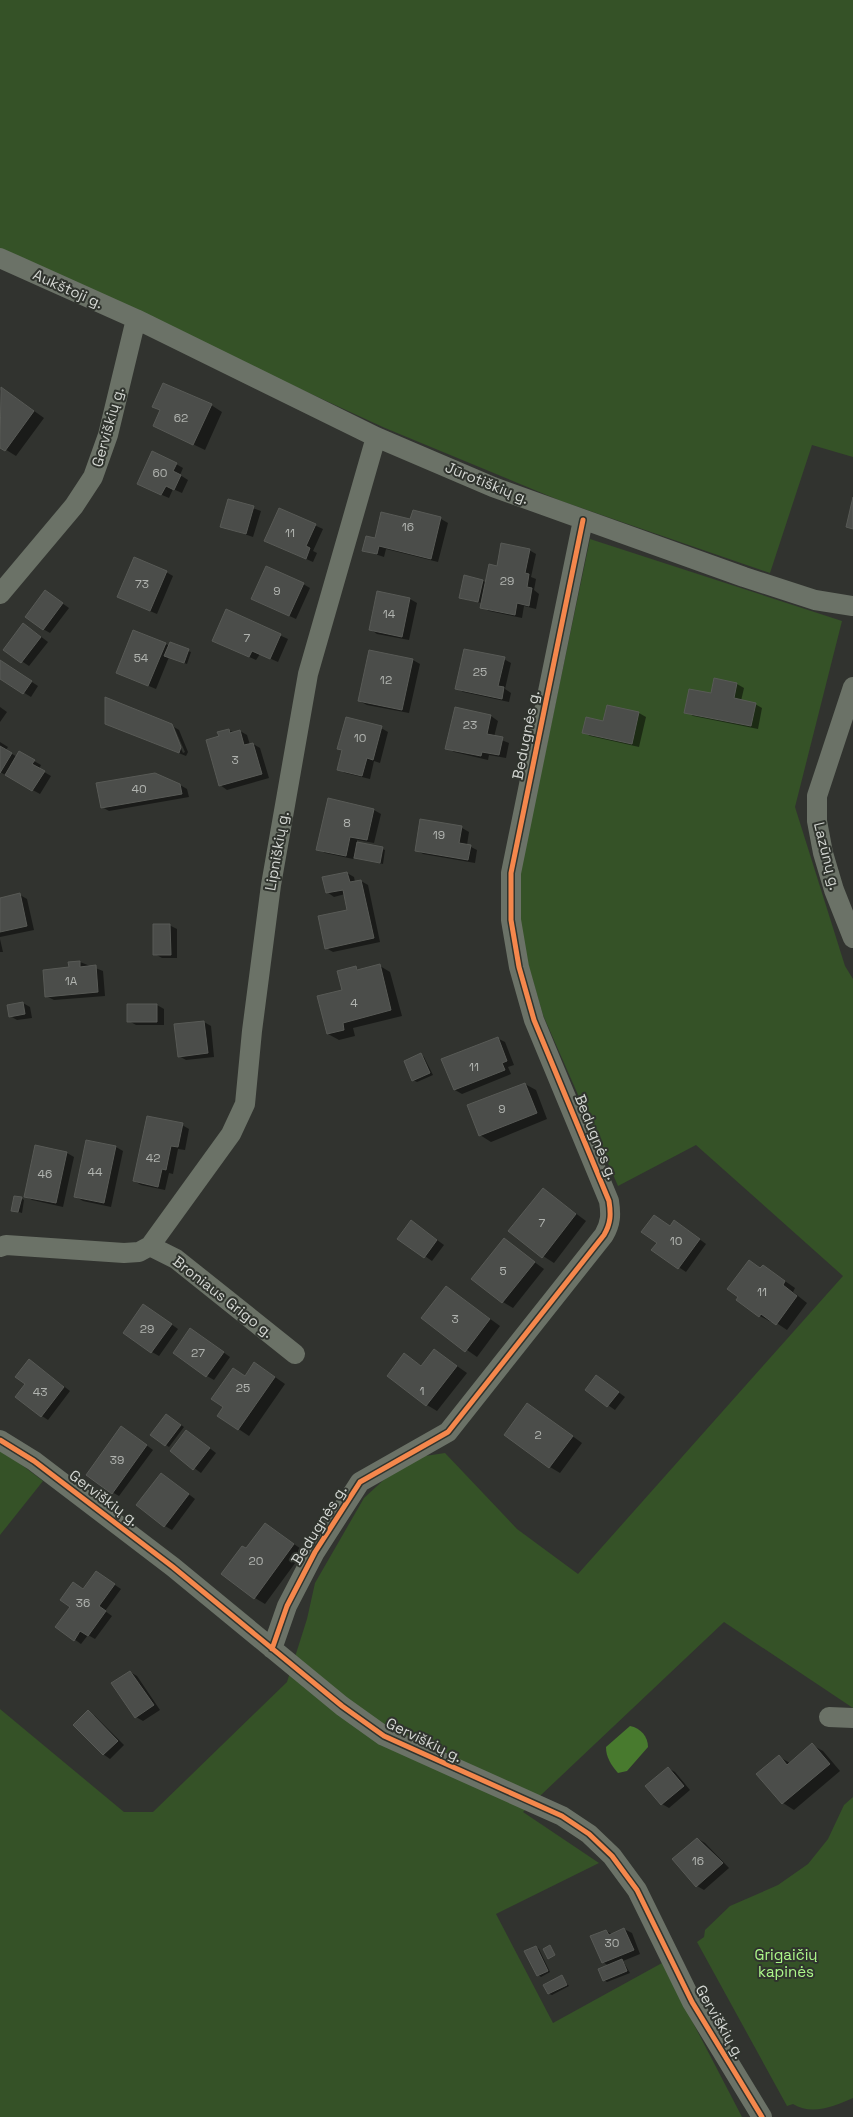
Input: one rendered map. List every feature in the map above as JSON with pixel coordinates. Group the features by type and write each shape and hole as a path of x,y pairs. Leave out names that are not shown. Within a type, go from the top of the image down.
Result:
{"street":[{"name":"Aukštoji g.","path":"0,258 136,319"},
{"name":"Jūrotiškių g.","path":"136,319 376,437 493,487 744,577 815,600 853,606"},
{"name":"Gerviškių g.","path":"0,594 74,506 93,477 108,435 136,319"},
{"name":"Lipniškių g.","path":"150,1246 230,1134 245,1104 252,1031 271,885 308,674 376,437"},
{"name":"Bedugnės g.","path":"272,1649 287,1606 315,1552 360,1482 448,1432 604,1235 609,1226 611,1213 609,1201 534,1020 519,966 511,920 511,873 583,520"},
{"name":"Lazūnų g.","path":"853,687 817,796 817,821 823,853 834,890 853,938"},
{"path":"0,1247 6,1245 124,1253 139,1252 150,1246"},
{"name":"Broniaus Grigo g.","path":"150,1246 176,1258 296,1354"},
{"name":"Gerviškių g.","path":"0,1440 34,1461 173,1567 342,1706 384,1736 554,1812 589,1834 612,1856 637,1890 692,2002 762,2117"},
{"path":"829,1717 853,1718"}],"green space":[{"path":"0,0 853,0 853,457 812,445 770,573 561,501 385,428 0,251"},
{"path":"590,539 842,621 795,807 845,966 853,979 853,1708 724,1622 523,1812 599,1863 496,1914 553,2023 662,1963 742,2117 0,2117 0,1709 124,1812 153,1812 287,1682 307,1619 315,1583 364,1498 389,1475 425,1456 445,1453 517,1529 578,1574 843,1276 696,1145 618,1186 543,1015 520,936 521,868"},
{"path":"2,1450 43,1481 0,1535 0,1452"},
{"name":"Grigaičių kapinės","path":"853,1797 853,2098 831,2107 816,2109 800,2108 793,2104 787,2106 697,1942 704,1937 705,1930 730,1906 778,1885 808,1864 828,1839 844,1805"}],"shaded area":[{"path":"630,1726 643,1734 647,1740 648,1747 627,1771 618,1773 609,1761 606,1747"}],"building":[{"path":"163,383 212,404 193,445 153,426 160,410 152,407"},
{"path":"1,387 34,411 5,451 0,448"},
{"path":"152,451 177,463 173,471 181,475 174,490 166,486 161,495 137,484"},
{"path":"853,497 853,529 846,527"},
{"path":"228,499 254,506 246,534 220,527"},
{"path":"279,508 316,524 306,546 310,548 306,559 264,541"},
{"path":"413,510 441,517 431,559 379,546 377,554 362,551 366,536 375,538 381,512 410,519"},
{"path":"501,543 530,549 525,573 529,574 527,587 532,588 529,606 517,603 515,615 480,608 489,564 497,566"},
{"path":"134,557 167,571 150,611 117,597"},
{"path":"266,566 304,583 289,616 251,599"},
{"path":"464,575 483,580 478,602 459,598"},
{"path":"45,590 63,603 43,630 25,617"},
{"path":"377,591 410,598 402,637 369,630"},
{"path":"226,609 281,634 270,659 252,651 249,657 212,641"},
{"path":"23,623 41,637 21,663 3,650"},
{"path":"133,630 166,643 148,686 116,673"},
{"path":"170,642 189,649 184,663 164,656"},
{"path":"464,649 505,657 498,686 504,687 502,699 455,689"},
{"path":"369,650 413,659 402,710 358,701"},
{"path":"0,660 32,681 23,694 0,679"},
{"path":"714,678 737,683 734,698 756,703 751,726 684,713 689,689 711,693"},
{"path":"105,697 172,724 181,747 179,753 105,724"},
{"path":"607,705 639,712 632,744 582,733 586,717 603,721"},
{"path":"455,707 491,715 487,734 503,737 499,755 482,752 481,756 445,749"},
{"path":"346,717 382,726 373,760 367,758 362,776 337,770 342,750 337,749"},
{"path":"229,729 230,733 240,730 244,745 253,743 262,774 219,786 206,740 219,736 217,732"},
{"path":"0,746 12,753 0,773"},
{"path":"19,751 35,760 32,764 45,771 32,791 5,775"},
{"path":"155,773 180,784 182,794 101,808 96,783"},
{"path":"328,798 374,809 367,840 350,837 346,856 316,850"},
{"path":"420,819 462,826 459,843 471,845 468,860 415,851"},
{"path":"357,842 383,847 380,863 354,858"},
{"path":"347,872 350,882 361,880 374,938 325,949 318,916 347,910 343,890 326,893 322,877"},
{"path":"20,893 27,926 0,932 0,898"},
{"path":"153,924 170,924 171,955 153,955"},
{"path":"80,961 80,967 96,965 98,992 45,997 43,970 69,967 68,962"},
{"path":"380,964 391,1010 343,1023 344,1030 327,1034 317,996 342,990 337,971 356,966 357,970"},
{"path":"23,1002 25,1014 9,1017 7,1005"},
{"path":"127,1004 157,1004 157,1022 127,1022"},
{"path":"204,1021 208,1053 178,1057 174,1024"},
{"path":"498,1037 507,1061 502,1063 505,1070 454,1090 441,1059"},
{"path":"421,1053 430,1073 412,1081 404,1061"},
{"path":"525,1083 537,1113 479,1136 467,1105"},
{"path":"147,1116 183,1123 178,1147 171,1146 166,1170 162,1169 158,1187 133,1181"},
{"path":"86,1140 116,1146 104,1203 74,1197"},
{"path":"35,1145 67,1152 56,1203 24,1197"},
{"path":"543,1188 576,1214 542,1258 508,1231"},
{"path":"14,1196 22,1197 18,1212 11,1211"},
{"path":"654,1215 670,1226 674,1220 700,1239 678,1269 651,1250 657,1243 641,1232"},
{"path":"411,1220 437,1240 424,1258 397,1239"},
{"path":"504,1238 535,1262 502,1303 471,1279"},
{"path":"749,1260 760,1268 763,1265 785,1281 783,1285 797,1296 776,1325 761,1314 759,1317 736,1300 738,1297 727,1289"},
{"path":"446,1286 490,1319 465,1352 421,1318"},
{"path":"143,1304 172,1324 151,1353 123,1333"},
{"path":"190,1328 224,1352 206,1377 173,1353"},
{"path":"434,1349 457,1366 426,1406 387,1376 404,1353 421,1366"},
{"path":"29,1359 64,1387 41,1417 15,1397 25,1384 15,1377"},
{"path":"254,1362 275,1377 238,1430 217,1416 223,1407 211,1399 233,1368 245,1376"},
{"path":"596,1375 619,1392 607,1407 585,1390"},
{"path":"527,1403 573,1436 549,1468 504,1435"},
{"path":"166,1414 181,1425 165,1446 150,1435"},
{"path":"121,1426 147,1445 112,1494 86,1475"},
{"path":"186,1430 210,1448 193,1470 170,1451"},
{"path":"161,1473 189,1494 164,1527 136,1505"},
{"path":"265,1523 294,1544 254,1599 221,1574 242,1546 246,1548"},
{"path":"96,1571 115,1584 99,1606 106,1611 88,1636 80,1631 74,1641 55,1627 70,1607 60,1600 73,1582 83,1589"},
{"path":"130,1671 154,1705 135,1718 111,1683"},
{"path":"88,1710 118,1741 103,1755 73,1725"},
{"path":"812,1743 830,1764 782,1804 756,1774 779,1755 787,1765"},
{"path":"668,1767 684,1786 661,1805 645,1786"},
{"path":"697,1838 723,1863 696,1887 672,1859"},
{"path":"624,1928 634,1950 602,1963 590,1936 606,1930 609,1935"},
{"path":"550,1945 555,1955 548,1959 543,1949"},
{"path":"536,1946 548,1971 537,1976 524,1951"},
{"path":"622,1959 627,1971 603,1981 598,1969"},
{"path":"562,1975 567,1985 548,1994 543,1985"}],"cycle path":[{"path":"272,1649 287,1606 315,1552 360,1482 448,1432 604,1235 609,1222 609,1201 534,1020 519,967 511,920 511,873 583,520"},
{"path":"0,1440 34,1461 173,1567 342,1706 384,1736 562,1816 589,1834 612,1856 637,1890 692,2002 762,2117"}]}
